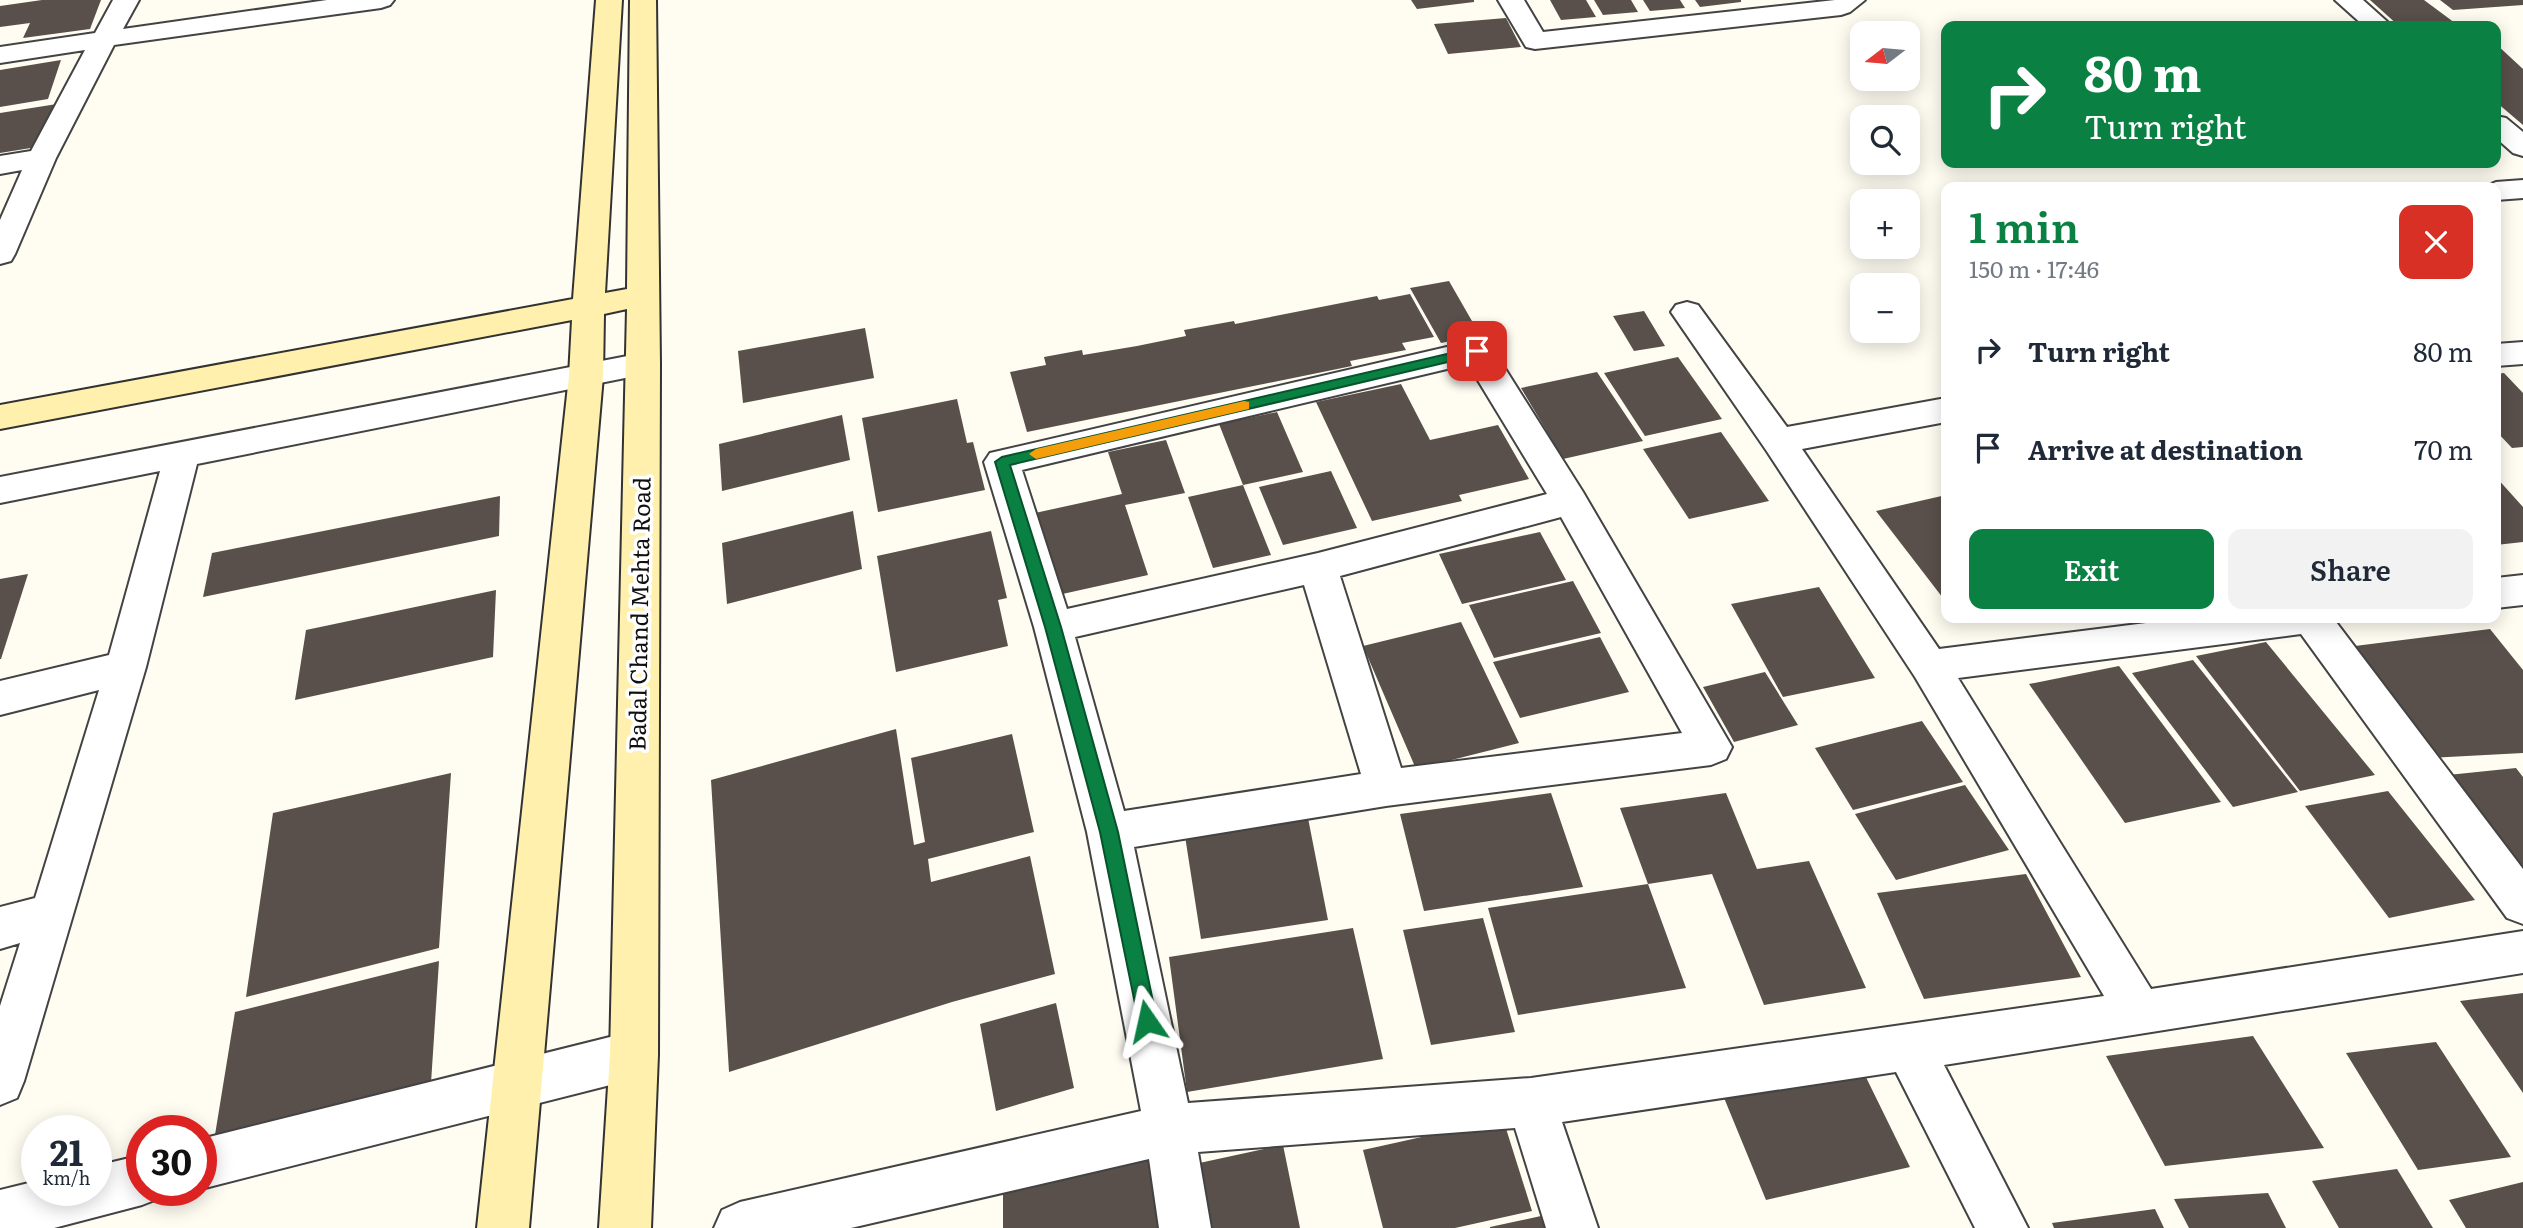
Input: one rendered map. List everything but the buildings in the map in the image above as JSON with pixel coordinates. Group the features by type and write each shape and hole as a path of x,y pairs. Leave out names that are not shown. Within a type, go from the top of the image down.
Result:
{"street":[{"path":"0,254 42,158 125,0"},
{"path":"0,55 381,0"},
{"path":"503,1228 586,376 588,306 605,98 609,0"},
{"name":"Badal Chand Mehta Road","path":"625,1228 634,1055 643,364 643,0"},
{"path":"1511,0 1535,41 1841,7 1852,0"},
{"path":"2348,0 2373,21"},
{"path":"2501,128 2523,147"},
{"path":"0,165 42,158"},
{"path":"2501,190 2523,188"},
{"path":"0,417 643,296"},
{"path":"1687,312 1778,441 1929,666 2140,1013"},
{"path":"1109,832 1386,788 1711,747 1570,501 1477,351 1002,462 1053,627 1109,832 1169,1129 1185,1228"},
{"path":"2501,355 2523,353"},
{"path":"0,490 643,364"},
{"path":"1778,441 1941,411"},
{"path":"0,1081 126,667 181,454"},
{"path":"1053,627 1318,567 1570,501"},
{"path":"1318,567 1386,788"},
{"path":"2501,592 2523,590"},
{"path":"1929,666 2269,623"},
{"path":"2313,623 2523,904"},
{"path":"0,698 126,667"},
{"path":"0,928 52,914"},
{"path":"740,1228 1169,1129 1531,1102 1909,1048 2523,952"},
{"path":"1909,1048 2002,1228"},
{"path":"217,1160 634,1055"},
{"path":"1531,1102 1572,1228"},
{"path":"0,1216 126,1184"}],"slow traffic":[{"path":"1036,454 1244,406"}],"route":[{"path":"1147,1021 1109,832 1053,627 1002,462 1477,351"}]}
